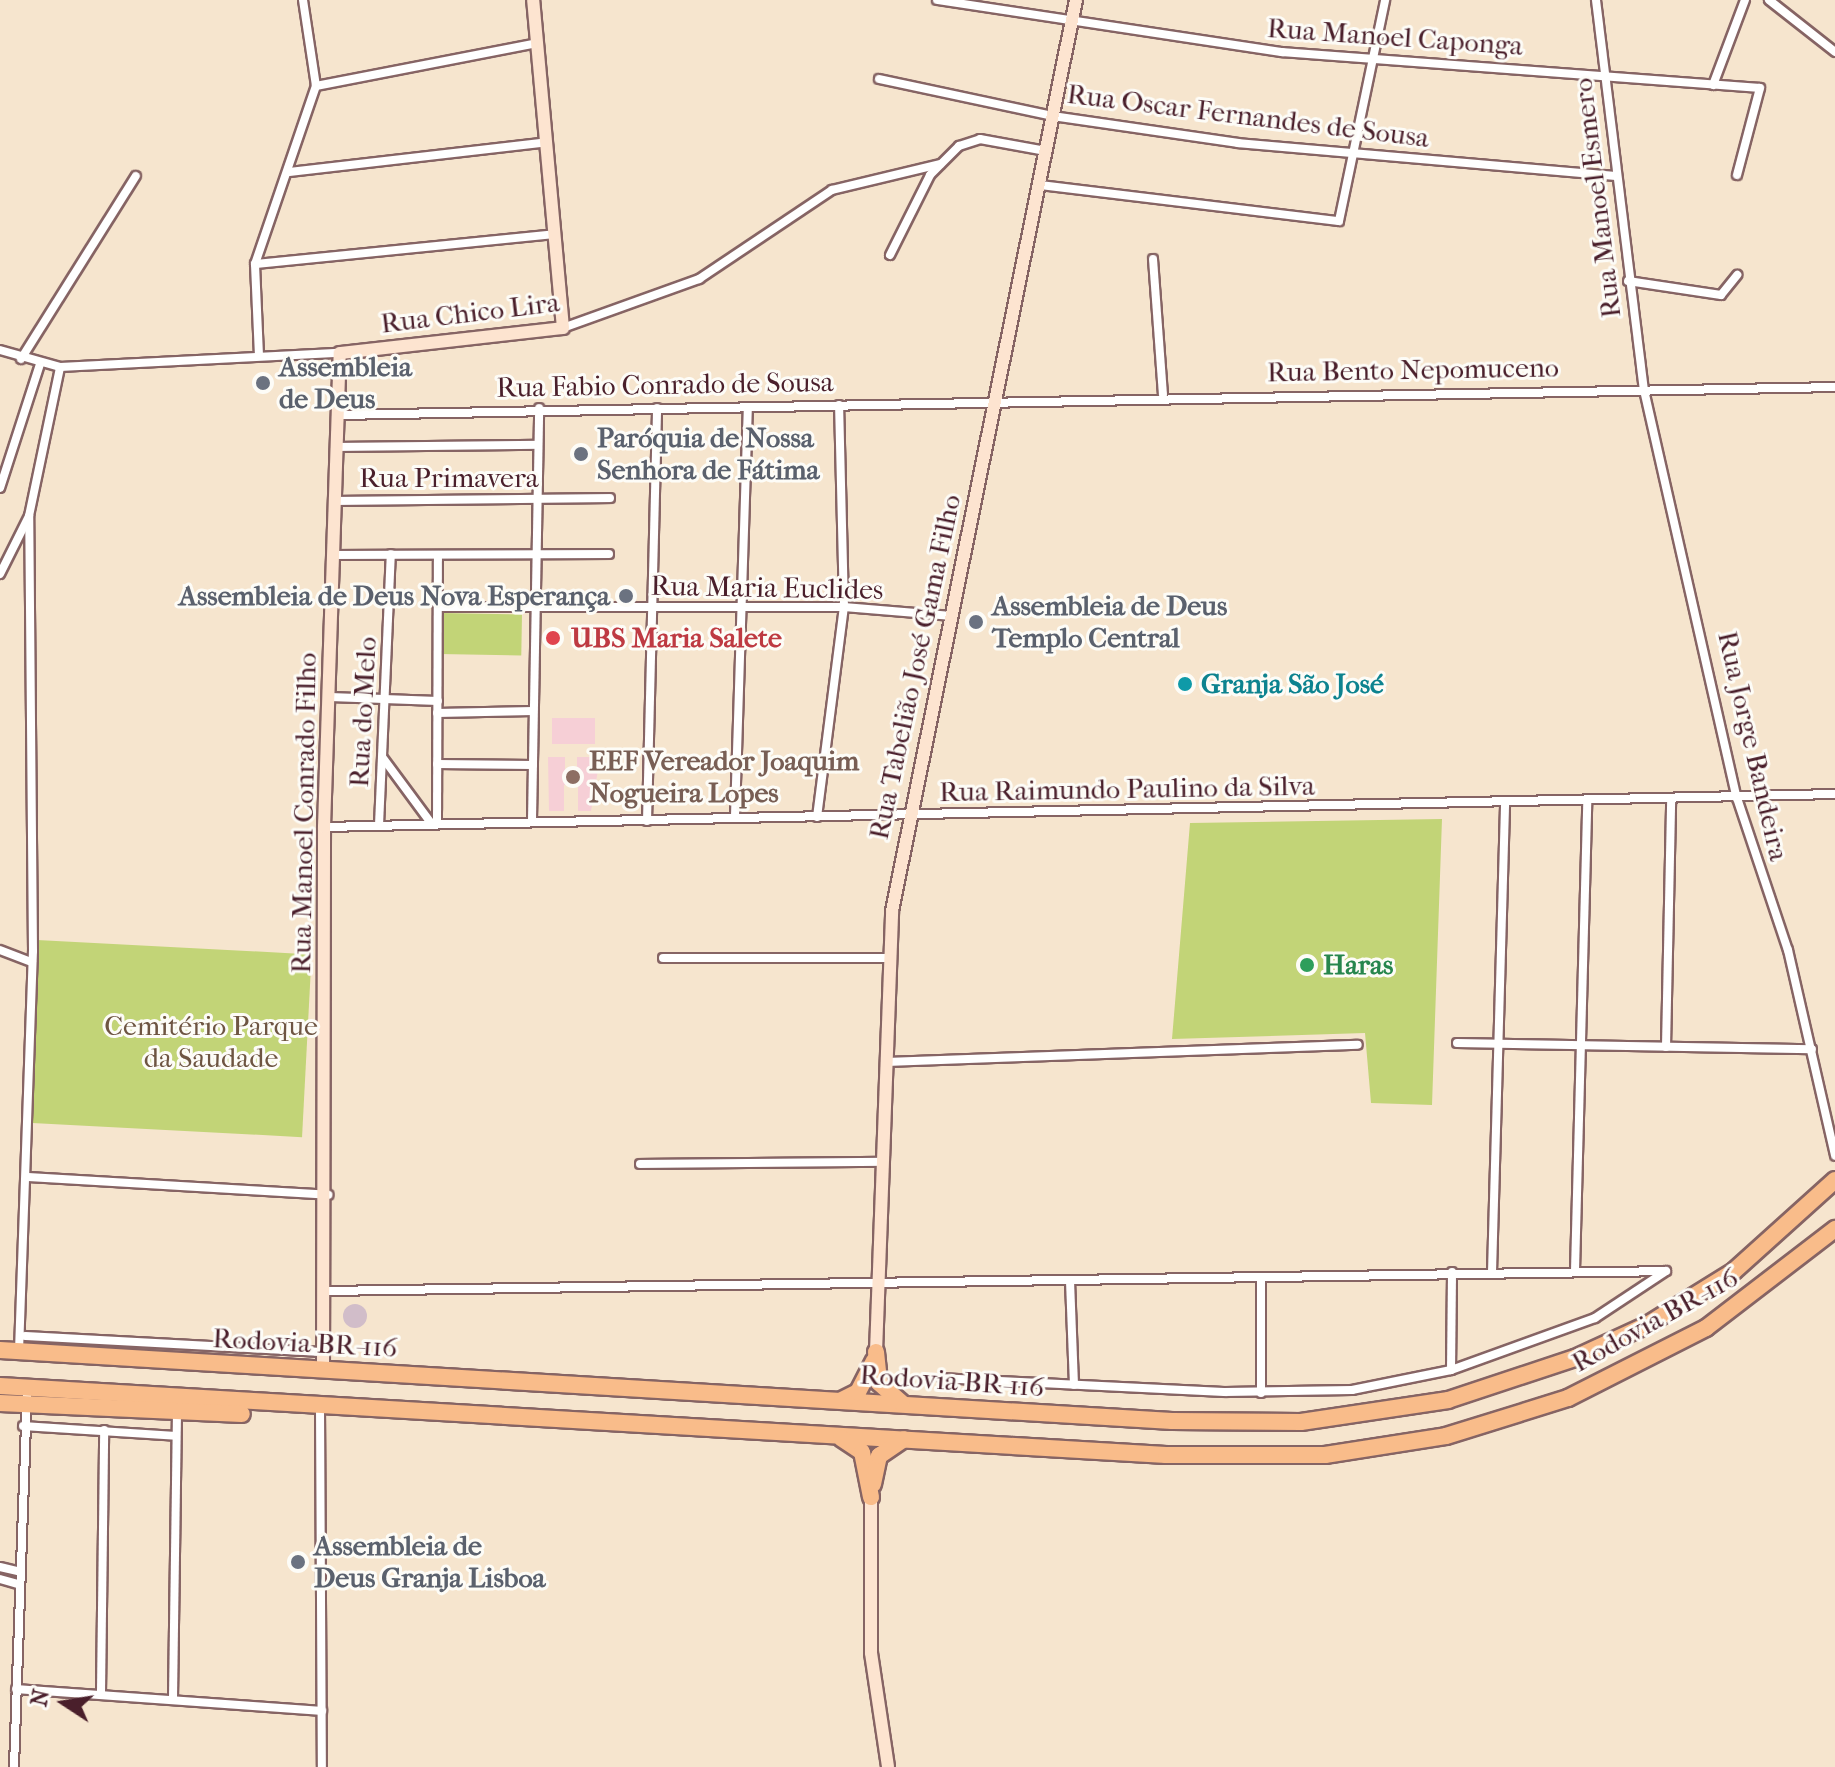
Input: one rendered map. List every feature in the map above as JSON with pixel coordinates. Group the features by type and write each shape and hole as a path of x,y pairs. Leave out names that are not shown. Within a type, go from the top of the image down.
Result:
{"highway":[{"name":"Rodovia BR-116","path":"0,1350 22,1344 323,1370 1277,1423 1448,1400 1539,1372 1647,1325 1734,1271 1835,1180"},
{"name":"Rodovia BR-116","path":"0,1386 26,1397 314,1408 1276,1458 1446,1436 1568,1398 1654,1357 1769,1285 1835,1229"},
{"path":"876,1352 879,1383 903,1404"},
{"path":"842,1400 867,1380 876,1352"},
{"path":"0,1403 26,1397 177,1412 314,1408"},
{"path":"832,1435 862,1452 871,1497"},
{"path":"871,1497 877,1460 904,1439"}],"street":[{"path":"259,356 255,264 316,86 303,0"},
{"path":"533,0 563,328"},
{"name":"Rua Manoel Caponga","path":"937,0 1071,23 1374,59 1763,91 1737,175"},
{"name":"Rua Tabelião José Gama Filho","path":"876,1352 888,958 909,816 1076,0"},
{"path":"1040,185 1329,223 1344,212 1385,0"},
{"name":"Rua Manoel Esmero","path":"1596,0 1615,176 1644,390"},
{"path":"1713,85 1745,0"},
{"path":"1769,0 1835,52"},
{"path":"316,86 537,43"},
{"name":"Rua Oscar Fernandes de Sousa","path":"879,79 1053,116 1356,154 1615,176"},
{"name":"Rua Chico Lira","path":"0,350 21,359 60,367 340,353 563,328 699,279 832,190 940,164 980,139 1046,151"},
{"path":"289,172 547,142"},
{"path":"890,255 940,164"},
{"path":"21,359 136,176"},
{"path":"255,264 556,234"},
{"path":"1153,259 1163,395"},
{"path":"1628,281 1721,295 1737,275"},
{"name":"Rua Manoel Conrado Filho","path":"323,1370 328,1195 324,827 340,353"},
{"path":"0,488 40,364"},
{"path":"60,367 29,516 32,962 22,1344 323,1352"},
{"name":"Rua Bento Nepomuceno","path":"992,402 1163,395 1835,387"},
{"name":"Rua Jorge Bandeira","path":"1644,390 1737,798 1812,1049 1835,1156"},
{"name":"Rua Fabio Conrado de Sousa","path":"339,415 539,408 748,408 992,402"},
{"path":"817,817 844,607 839,405"},
{"path":"532,820 539,408"},
{"path":"647,821 657,408"},
{"path":"735,816 745,608 748,408"},
{"path":"338,447 538,445"},
{"name":"Rua Primavera","path":"337,501 610,498"},
{"path":"0,574 29,516"},
{"name":"Rua do Melo","path":"379,825 391,554"},
{"path":"335,555 609,554"},
{"path":"434,822 438,556"},
{"name":"Rua Maria Euclides","path":"438,607 844,607 952,616"},
{"path":"330,697 438,701"},
{"path":"437,713 533,711"},
{"path":"383,757 434,822"},
{"path":"437,764 533,765"},
{"name":"Rua Raimundo Paulino da Silva","path":"324,827 434,822 909,816 1835,794"},
{"path":"1575,1271 1587,799"},
{"path":"1666,1047 1671,799"},
{"path":"1492,1272 1505,801"},
{"path":"0,950 32,962"},
{"path":"663,958 888,958"},
{"path":"1457,1043 1812,1049"},
{"path":"886,1062 1358,1045"},
{"path":"640,1164 884,1162"},
{"path":"28,1177 328,1195"},
{"path":"325,1291 1666,1271 1595,1318 1451,1370 1352,1390 1261,1393 942,1378"},
{"path":"1451,1370 1452,1272"},
{"path":"1261,1277 1261,1393"},
{"path":"1070,1281 1074,1385"},
{"path":"14,1767 17,1571 26,1397"},
{"path":"314,1408 322,1767"},
{"path":"173,1698 177,1412"},
{"path":"23,1426 176,1436"},
{"path":"101,1692 104,1430"},
{"path":"871,1497 871,1653 888,1767"},
{"path":"0,1567 17,1571"},
{"path":"0,1579 17,1584"},
{"path":"16,1689 101,1692 322,1711"}],"shaded area":[{"name":"EEF Vereador Joaquim Nogueira Lopes","path":"552,718 595,718 595,744 552,744"},
{"name":"EEF Vereador Joaquim Nogueira Lopes","path":"548,757 565,757 565,769 577,769 577,757 591,757 591,770 598,770 591,811 578,811 578,785 564,785 564,811 549,811"},
{"path":"355,1304 364,1307 367,1316 364,1325 355,1328 346,1325 343,1316 346,1307"}],"green space":[{"path":"440,613 522,614 521,655 439,654"},
{"name":"Haras","path":"1442,819 1432,1105 1371,1103 1365,1033 1172,1039 1190,823"},
{"name":"Cemitério Parque da Saudade","path":"37,940 312,954 302,1137 27,1123"}],"place":[{"name":"Assembleia de Deus","path":"263,383"},
{"name":"Paróquia de Nossa Senhora de Fátima","path":"581,454"},
{"name":"Assembleia de Deus Nova Esperança","path":"626,596"},
{"name":"Assembleia de Deus Templo Central","path":"976,622"},
{"name":"UBS Maria Salete","path":"553,638"},
{"name":"Granja São José","path":"1185,684"},
{"name":"EEF Vereador Joaquim Nogueira Lopes","path":"573,777"},
{"name":"Haras","path":"1307,965"},
{"name":"Assembleia de Deus Granja Lisboa","path":"298,1562"}]}
